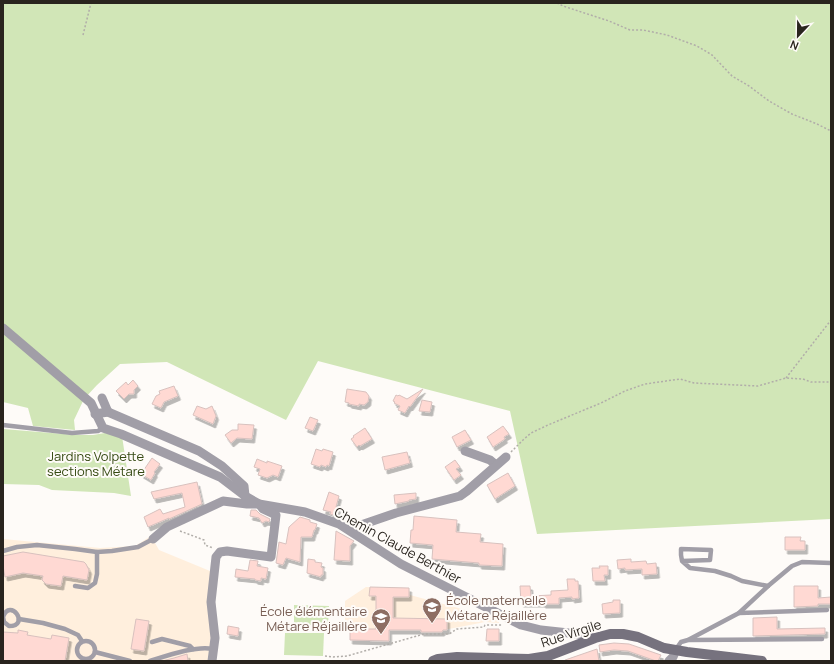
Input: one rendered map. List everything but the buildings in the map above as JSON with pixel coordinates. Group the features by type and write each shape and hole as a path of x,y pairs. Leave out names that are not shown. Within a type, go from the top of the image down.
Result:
{"street":[{"path":"3,328 91,403 103,428"},
{"path":"102,398 108,412"},
{"path":"95,414 108,412 199,451 222,466 244,486 245,496"},
{"name":"Chemin Claude Berthier","path":"103,428 121,434 220,477 245,496 259,504 305,512 339,524 401,564 521,625 541,630 578,634 595,638"},
{"path":"465,451 490,460 496,465"},
{"path":"351,531 361,525 396,513 460,496 506,457"},
{"path":"153,539 167,527 223,501 259,504 262,509 276,515 271,557 227,551 220,552 216,557 211,602 215,638 212,661"},
{"name":"Rue Virgile","path":"432,661 458,657 529,659 548,656 595,638 610,634 623,634 638,637 664,648 762,661"},
{"path":"669,661 673,657 676,650"}],"lane":[{"path":"3,425 72,433 98,431 103,428"},
{"path":"3,551 17,547 38,545 97,552 112,551 138,547 153,539"},
{"path":"682,561 710,560 711,550 681,549 682,561 690,568 715,571 742,581 768,586"},
{"path":"75,586 88,588 95,583 97,574 97,552"},
{"path":"676,650 681,642 688,640 739,613 792,566 802,562 831,563"},
{"path":"12,610 18,614 19,619 16,624 11,626 4,622 3,618 5,613 12,610"},
{"path":"739,613 827,610"},
{"path":"19,619 65,629 78,635 82,641"},
{"path":"152,642 162,639 190,646 193,649"},
{"path":"688,640 822,639"},
{"path":"88,640 93,643 95,652 89,659 80,657 78,654 76,648 82,641 88,640"},
{"path":"150,661 193,649 213,649"},
{"path":"95,652 130,661"}],"path":[{"path":"83,35 92,3"},
{"path":"557,3 630,30 644,30 667,35 697,46 712,55 732,76 750,86 769,101 792,114 831,131"},
{"path":"786,378 831,320"},
{"path":"506,457 531,433 625,391 645,384 680,379 694,383 758,386 786,378 803,379 811,382 831,382"},
{"path":"167,527 175,528 204,540 205,544 220,552"},
{"path":"325,656 333,658 347,656 424,634 450,634 457,629 484,627 485,625 521,625"}],"shaded area":[{"path":"151,536 159,550 210,571 211,635 208,661 3,661 3,539 100,548 135,546"},
{"path":"366,587 409,588 410,595 499,619 499,623 485,622 443,630 442,632 421,632 421,630 389,630 389,641 350,640 350,629 345,629 345,601"}],"green space":[{"path":"3,3 831,3 831,519 537,534 510,411 318,361 286,420 167,362 120,364 84,399 74,420 75,430 33,426 28,408 3,402"},
{"name":"Jardins Volpette sections Métare","path":"3,429 76,435 105,433 122,436 131,496 114,493 52,490 39,485 3,484"},
{"path":"294,605 329,606 328,626 294,624"},
{"path":"285,633 324,633 323,656 284,655"}],"place":[{"name":"École maternelle Métare Réjaillère","path":"432,624"},
{"name":"École élémentaire Métare Réjaillère","path":"381,635"}]}
